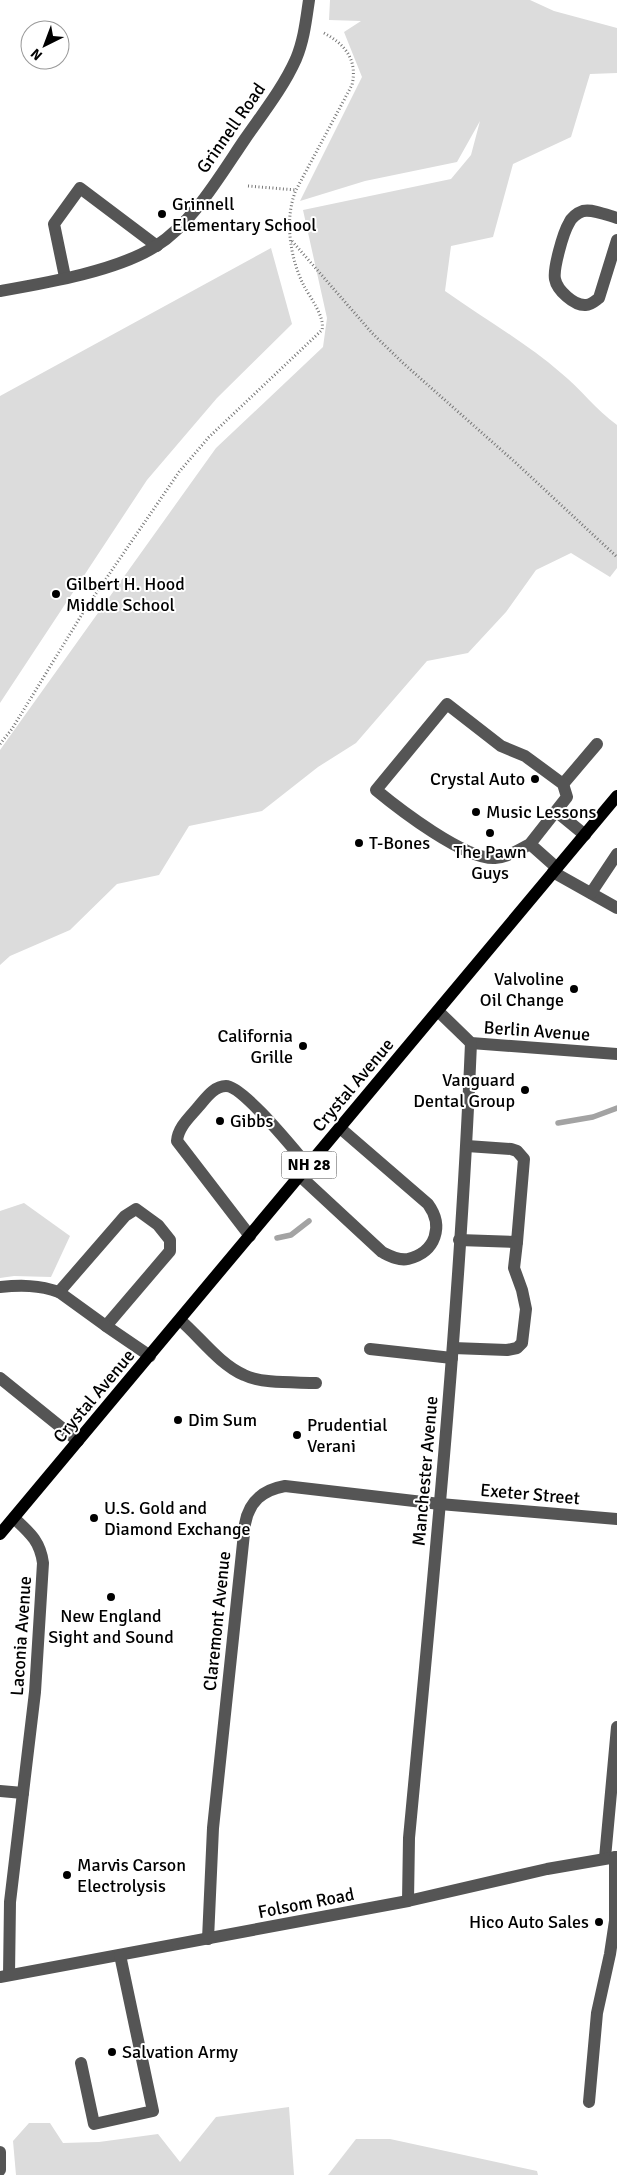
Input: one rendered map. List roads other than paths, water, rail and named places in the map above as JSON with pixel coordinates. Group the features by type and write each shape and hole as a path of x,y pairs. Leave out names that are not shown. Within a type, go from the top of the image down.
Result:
{"main road":[{"name":"Crystal Avenue","path":"0,1534 617,796"}],"street":[{"name":"Grinnell Road","path":"0,291 65,277 119,263 141,255 158,246 186,221 285,80 304,36 309,0"},
{"path":"65,277 54,224 80,188 158,246"},
{"path":"617,218 591,211 575,216 568,224 555,271 555,281 562,292 574,302 585,305 599,298 617,240"},
{"path":"447,704 501,746 525,756 563,784 567,797 530,844 512,853 494,858 481,856 427,829 376,790 447,704"},
{"path":"563,784 597,744"},
{"path":"557,812 585,834"},
{"path":"530,844 555,870 617,908"},
{"path":"591,893 617,854"},
{"name":"Berlin Avenue","path":"438,1011 471,1043 617,1054"},
{"name":"Manchester Avenue","path":"408,1902 409,1838 453,1353 459,1240 467,1146 471,1043"},
{"path":"250,1236 177,1141 178,1132 208,1096 217,1088 225,1086 235,1088 256,1108 304,1171 382,1252 394,1258 407,1259 426,1249 433,1241 437,1222 428,1204 340,1128"},
{"path":"370,1349 453,1353 507,1350 517,1348 522,1343 526,1309 514,1268 524,1159 517,1151 511,1149 467,1146"},
{"path":"59,1292 125,1216 136,1209 158,1225 170,1240 170,1251 106,1326"},
{"path":"459,1240 516,1242"},
{"path":"0,1287 26,1285 43,1287 59,1292 150,1356"},
{"path":"180,1320 220,1358 244,1376 316,1383"},
{"path":"0,1378 78,1441"},
{"name":"Claremont Avenue","path":"208,1939 213,1828 219,1764 245,1524 251,1504 267,1491 285,1486 440,1504"},
{"name":"Exeter Street","path":"440,1504 617,1519"},
{"name":"Laconia Avenue","path":"4,1976 10,1902 35,1692 43,1563 41,1549 35,1538 14,1518"},
{"path":"589,2102 597,2013 615,1921 612,1857 617,1727"},
{"path":"0,1791 23,1793"},
{"name":"Folsom Road","path":"4,1976 408,1902 500,1879 612,1857"},
{"path":"81,2063 94,2124 153,2112 120,1955"},
{"path":"0,2152 0,2170"}],"waterway":[{"path":"558,1123 593,1117 617,1108"},
{"path":"277,1238 291,1235 309,1221"}],"place":[{"name":"Grinnell Elementary School","path":"162,214"},
{"name":"Gilbert H. Hood Middle School","path":"56,594"},
{"name":"Crystal Auto","path":"535,779"},
{"name":"Music Lessons","path":"476,812"},
{"name":"The Pawn Guys","path":"490,833"},
{"name":"T-Bones","path":"359,843"},
{"name":"Valvoline Oil Change","path":"574,989"},
{"name":"California Grille","path":"303,1046"},
{"name":"Vanguard Dental Group","path":"525,1090"},
{"name":"Gibbs","path":"220,1121"},
{"name":"Dim Sum","path":"178,1420"},
{"name":"Prudential Verani","path":"297,1435"},
{"name":"U.S. Gold and Diamond Exchange","path":"94,1518"},
{"name":"New England Sight and Sound","path":"111,1597"},
{"name":"Marvis Carson Electrolysis","path":"67,1875"},
{"name":"Hico Auto Sales","path":"599,1922"},
{"name":"Salvation Army","path":"112,2052"}]}
